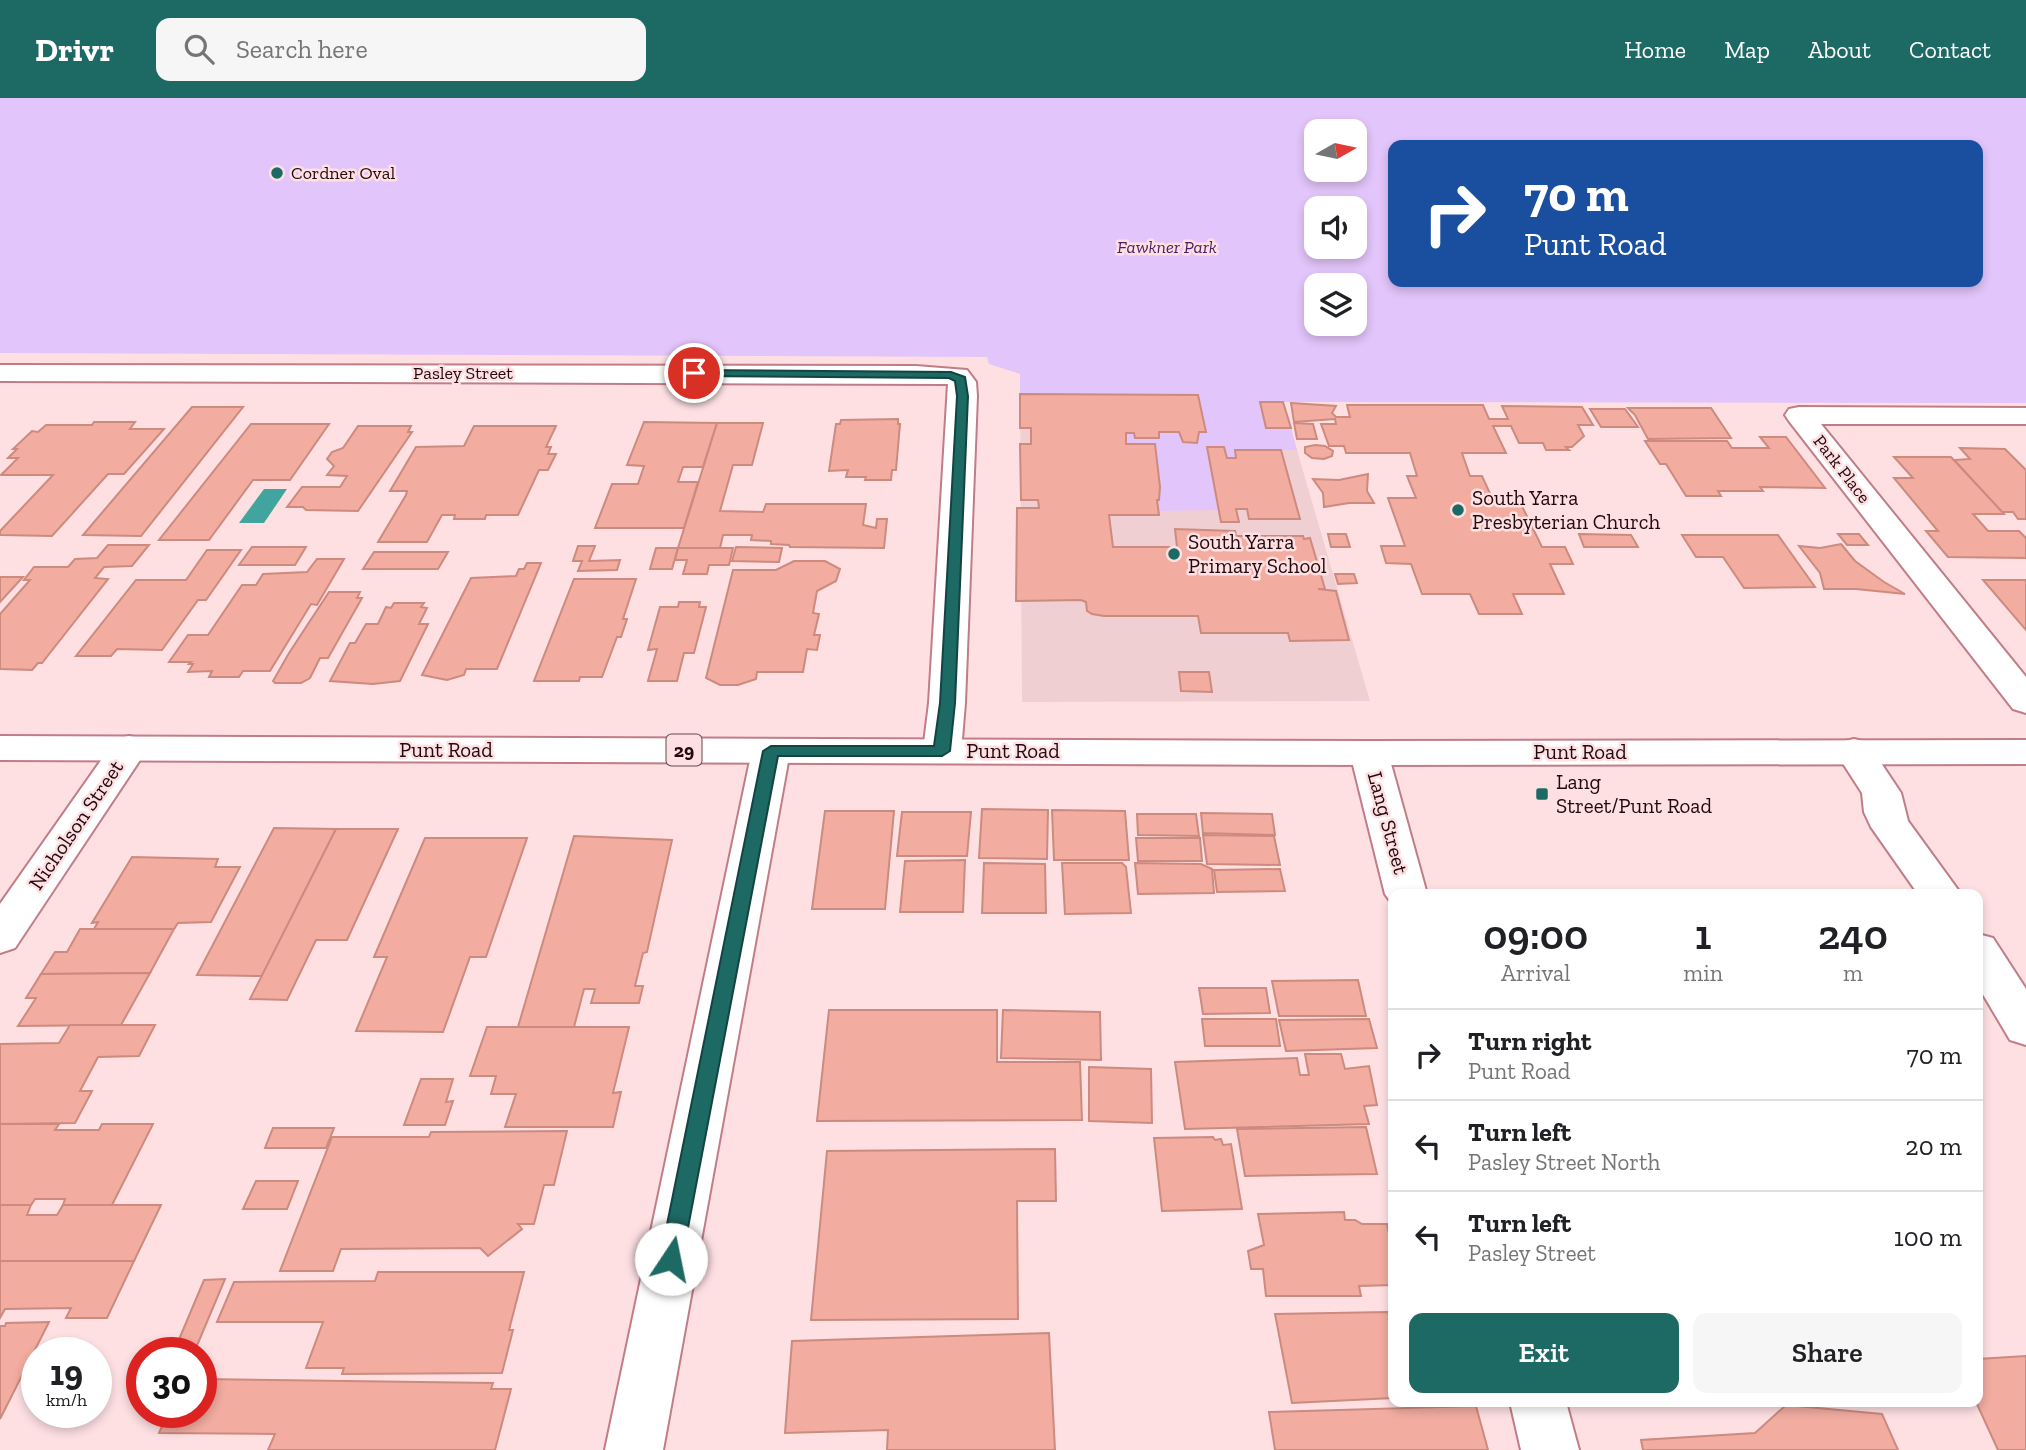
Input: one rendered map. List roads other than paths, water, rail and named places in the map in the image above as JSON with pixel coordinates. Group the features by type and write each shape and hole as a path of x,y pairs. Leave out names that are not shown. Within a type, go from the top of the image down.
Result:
{"main road":[{"name":"Pasley Street","path":"0,373 957,376 962,386 947,703 942,751"},
{"name":"Park Place","path":"2026,415 1799,415 2026,701"},
{"name":"Punt Road","path":"0,748 1369,753 2026,752"},
{"name":"Nicholson Street","path":"0,937 129,748"},
{"path":"634,1450 771,751"},
{"path":"1854,751 1881,793 1884,812 1891,827 1936,889"},
{"name":"Lang Street","path":"1369,753 1405,889"},
{"path":"1983,958 2026,1027"},
{"path":"1539,1407 1550,1450"}],"water":[{"path":"264,489 287,489 264,523 239,523"}],"place":[{"name":"Cordner Oval","path":"277,173"},
{"name":"South Yarra Presbyterian Church","path":"1458,510"},
{"name":"South Yarra Primary School","path":"1174,554"},
{"name":"Lang Street/Punt Road","path":"1542,794"}],"park label":[{"name":"Fawkner Park","path":"1167,247"}]}
